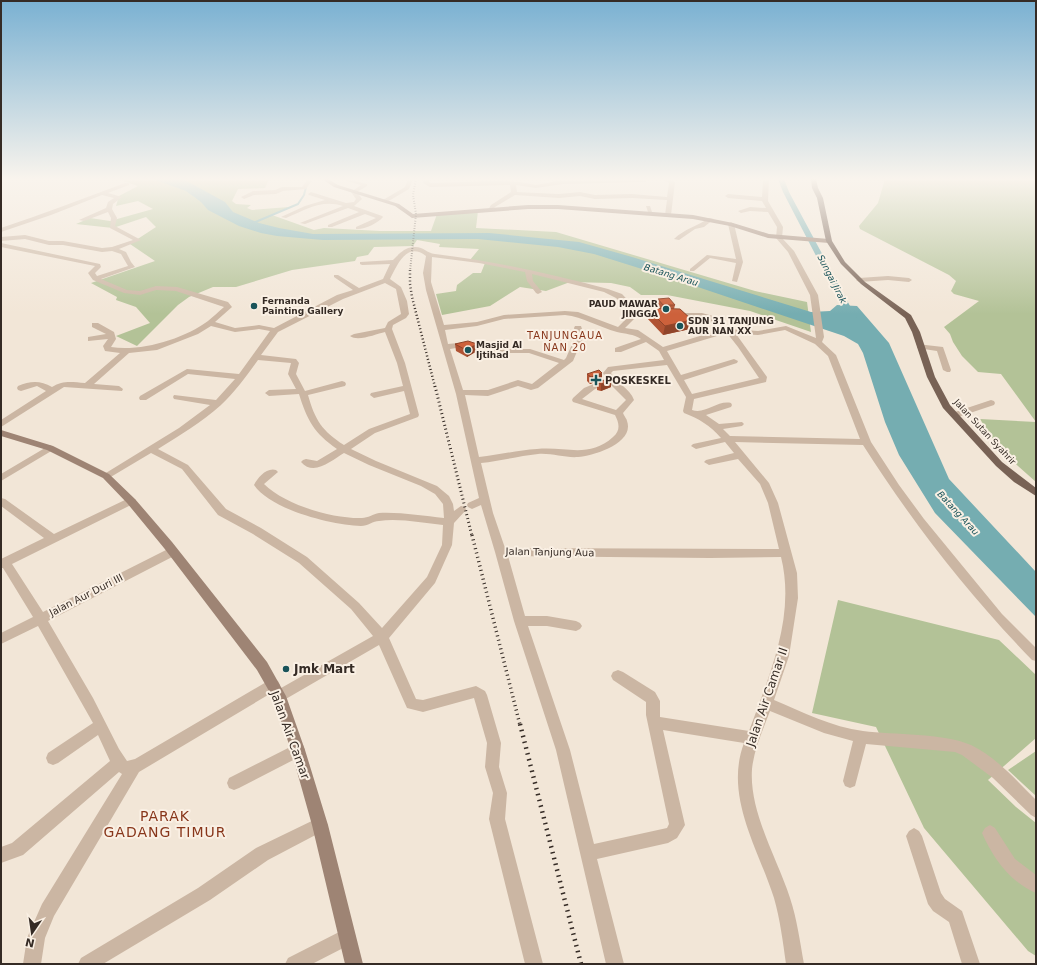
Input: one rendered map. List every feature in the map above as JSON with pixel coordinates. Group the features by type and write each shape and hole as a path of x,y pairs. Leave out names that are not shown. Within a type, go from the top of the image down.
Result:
{"main road":[{"name":"Jalan Sutan Syahrir","path":"824,224 827,241 843,263 859,280 905,314 916,332 931,377 942,399 955,416 999,464 1036,493"}],"street":[{"path":"1,230 19,224"},
{"path":"1,239 25,237 49,243 60,242 101,250 112,249 138,240 112,227 113,224"},
{"path":"330,226 335,224"},
{"path":"358,228 367,224"},
{"path":"677,239 693,228 705,224"},
{"path":"731,224 765,236 827,241"},
{"path":"731,224 740,262 735,281"},
{"path":"778,224 782,238 791,251 814,295 819,340"},
{"path":"1,245 98,265 98,267 90,274 95,279 126,292 140,293 156,288 177,289 227,306 227,309 210,323 195,332 154,348 126,352 107,348 112,336"},
{"path":"95,279 132,267 128,263 124,253 112,249"},
{"path":"106,476 189,425 218,403 241,377 275,330 308,312 358,290 386,280 394,262 408,250 421,249 429,255 479,261 528,271 611,292 621,298 636,313 659,315 699,314 710,318 727,331 741,345 763,377 763,380 690,397"},
{"name":"Jalan Tanjung Aua","path":"429,255 426,268 428,280 445,347 460,392 484,500 493,532 502,552 710,554 786,553"},
{"path":"692,270 709,256 740,262"},
{"path":"362,264 394,262"},
{"path":"528,271 531,283 538,292"},
{"path":"336,276 358,290"},
{"path":"859,280 888,278 909,280"},
{"path":"354,336 365,335 388,328 389,324 405,312 399,288 386,280"},
{"name":"Jalan Air Camar II","path":"441,328 477,324 504,317 565,313 582,316 619,330 633,332 647,338 662,350 680,378 690,397 687,410 717,427 764,483 769,493 786,553 792,578 792,598 782,656 748,752 745,766 747,799 783,899 795,964"},
{"path":"619,330 636,313"},
{"path":"460,392 488,393 518,383 534,386 566,363 572,355 580,337 578,327 582,316"},
{"path":"210,323 235,330 259,327 275,330"},
{"path":"94,325 109,332 112,336"},
{"path":"306,462 314,465 320,464 376,429 415,416 416,414 407,388 401,363 388,328"},
{"path":"662,350 727,331 758,333 786,328 819,340 832,354 866,442 920,522 998,617 1036,656"},
{"path":"91,339 112,336"},
{"path":"618,350 647,338"},
{"path":"445,347 468,344 475,345 489,351 530,351 566,363"},
{"path":"920,346 940,349 947,370"},
{"path":"87,386 126,352"},
{"path":"1,855 17,849 127,765 382,637 423,591 434,575 444,556 447,545 449,522 448,506 442,495 419,482 376,466 326,437 318,429 309,415 302,393 292,374 295,363 293,361 256,357"},
{"path":"618,413 630,399 611,380 607,373 611,369 670,362"},
{"path":"680,378 734,362"},
{"path":"143,398 187,371 241,377"},
{"path":"476,461 547,451 575,454 593,451 612,443 621,435 623,429 623,421 618,413 576,400 589,387 611,380"},
{"path":"21,388 32,383 38,383 51,391"},
{"path":"1,424 51,391 66,384 119,389"},
{"path":"269,393 302,393 342,384"},
{"path":"374,395 407,388"},
{"path":"177,397 218,403"},
{"path":"955,416 991,403"},
{"path":"698,416 728,405"},
{"path":"717,427 739,424"},
{"name":"Jalan Air Camar","path":"1,433 50,448 106,476 131,501 262,666 276,690 298,750 320,825 354,964"},
{"path":"696,446 727,439 866,442"},
{"path":"1,478 50,448"},
{"path":"151,449 185,467 222,512 277,543 320,574 355,606 382,637 412,704 423,706 471,692 476,692 480,695 494,743 492,767 500,794 497,819 534,964"},
{"path":"709,462 741,455"},
{"path":"273,472 260,481 259,485 267,493 287,505 328,516 361,522 377,517 449,522 461,510"},
{"path":"472,505 484,500"},
{"path":"1,501 53,539"},
{"path":"127,765 101,724 42,618 3,563 131,501"},
{"name":"Jalan Aur Duri III","path":"1,639 172,552"},
{"path":"502,552 520,621 563,750 616,964"},
{"path":"520,621 547,621 576,626"},
{"path":"588,853 668,835 675,829 677,820 653,713 653,701 650,696 618,676"},
{"path":"766,702 824,727 861,737 956,746 963,748 984,761 1036,810"},
{"path":"656,723 753,738"},
{"path":"53,758 101,724"},
{"path":"850,781 861,737"},
{"path":"234,783 298,750"},
{"path":"32,964 36,938 48,910 127,765"},
{"path":"87,964 204,894 262,854 320,825"},
{"path":"990,833 1009,865 1036,886"},
{"path":"914,836 934,898 939,905 956,917 971,964"},
{"path":"294,964 348,937"}],"green space":[{"path":"76,224 125,224 113,228"},
{"path":"153,224 297,224 314,230 324,228 380,231 431,231 433,224 476,224 476,228 556,232 755,291 807,302 811,332 750,311 667,295 641,295 630,287 611,283 570,282 546,291 520,287 490,306 442,315 436,294 456,291 457,285 473,273 481,273 485,263 470,260 479,249 439,247 440,244 417,240 413,246 374,247 368,255 357,257 355,261 292,270 236,287 213,287 189,297 178,305 137,346 116,336 150,323 136,307 116,300 117,297 91,283 155,261 130,244 156,227"},
{"path":"861,224 1036,224 1036,422 1001,374 978,372 962,356 950,334 944,327 979,301 954,294 951,291 956,281 949,275 860,229 859,226"},
{"path":"980,419 1036,422 1036,482 999,449"},
{"path":"838,600 999,640 1036,675 1036,738 988,780 1016,807 1036,823 1036,956 1028,951 924,828 876,727 812,713"},
{"path":"1036,751 1036,796 1008,770"}],"water":[{"name":"Batang Arau","path":"235,224 263,224 313,234 489,233 579,242 811,312 830,311 837,305 857,306 889,343 949,479 1036,572 1036,617 935,513 899,455 885,422 863,353 858,344 844,336 594,254 558,247 478,239 323,240 277,236"}],"building":[{"path":"669,298 675,305 663,305 658,299"},
{"path":"647,308 680,309 692,320 665,326"},
{"path":"468,341 477,344 466,350 455,344"},
{"path":"599,370 602,373 591,377 587,374"},
{"path":"609,378 611,381 601,384 597,383"}],"waterway":[{"name":"Sungai Jirak","path":"803,224 846,306 853,316"}],"railway":[{"path":"410,271 415,224"},
{"path":"410,271 412,297 435,387"},
{"path":"435,386 472,536"},
{"path":"472,535 520,725"},
{"path":"520,724 581,964"}],"place":[{"name":"Fernanda Painting Gallery","path":"254,306"},
{"name":"PAUD MAWAR JINGGA","path":"666,309"},
{"name":"SDN 31 TANJUNG AUR NAN XX","path":"680,326"},
{"name":"Masjid Al Ijtihad","path":"468,350"},
{"name":"POSKESKEL","path":"596,380"},
{"name":"Jmk Mart","path":"286,669"}],"district":[{"name":"TANJUNGAUA NAN 20","path":"565,340"},
{"name":"PARAK GADANG TIMUR","path":"165,824"}]}
